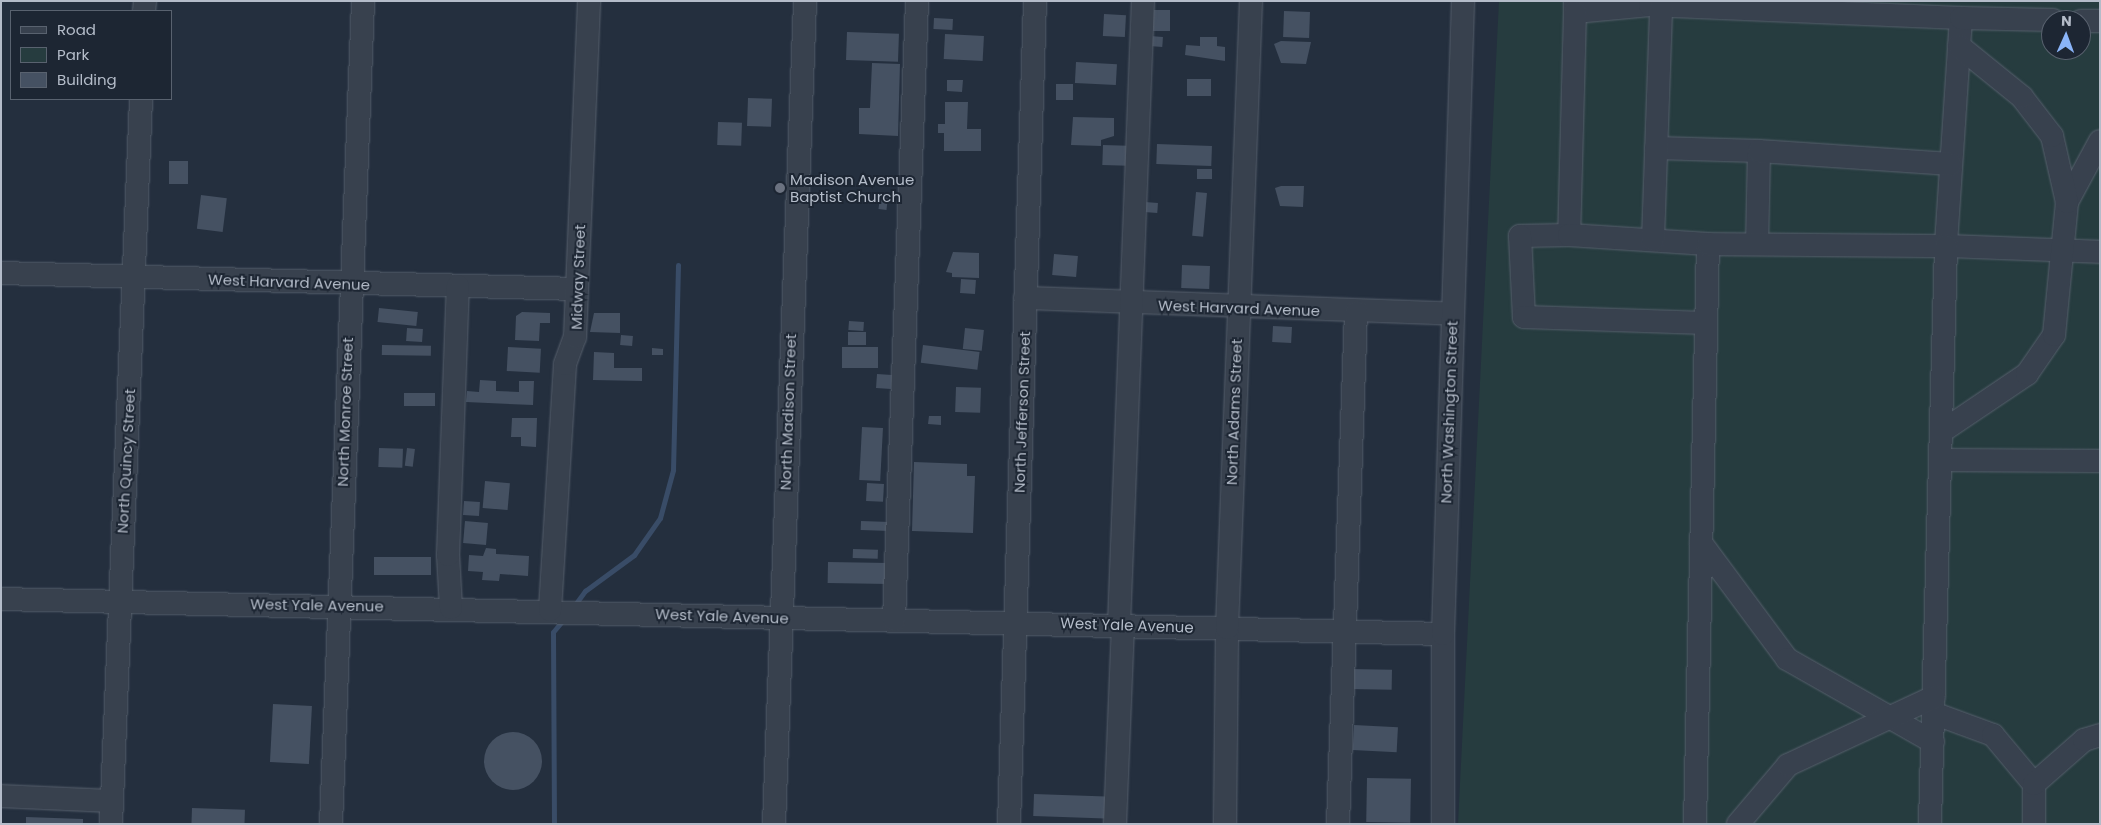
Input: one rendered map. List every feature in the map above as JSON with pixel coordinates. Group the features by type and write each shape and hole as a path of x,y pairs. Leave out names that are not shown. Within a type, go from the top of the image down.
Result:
{"street":[{"name":"North Monroe Street","path":"331,824 350,284 363,1"},
{"name":"Midway Street","path":"550,610 565,364 575,338 589,1"},
{"name":"North Madison Street","path":"774,824 779,618 805,1"},
{"path":"894,620 917,1"},
{"name":"North Jefferson Street","path":"1009,823 1035,1"},
{"path":"1115,824 1131,304 1143,1"},
{"name":"North Adams Street","path":"1225,824 1227,628 1251,1"},
{"name":"North Washington Street","path":"1443,824 1443,634 1463,1"},
{"path":"1653,240 1656,148 1654,4"},
{"path":"1569,235 1575,7 1733,4 1946,9 2041,19"},
{"path":"1930,824 1946,246 1959,46 1946,9"},
{"path":"1941,432 2027,374 2054,335 2067,202 2052,136 2022,96 1959,46"},
{"name":"North Quincy Street","path":"111,824 141,100"},
{"path":"2067,202 2100,141"},
{"path":"1656,148 1759,150 1951,164"},
{"path":"1757,244 1759,150"},
{"path":"1706,323 1524,316 1520,236 1569,235 1708,244 1946,246 2100,252"},
{"path":"1695,824 1708,244"},
{"name":"West Harvard Avenue","path":"1,273 577,289"},
{"path":"451,608 448,554 458,286"},
{"name":"West Harvard Avenue","path":"1025,298 1238,309 1452,314"},
{"path":"1338,824 1356,312"},
{"path":"1940,460 2100,461"},
{"path":"1701,544 1787,659 1932,742"},
{"name":"West Yale Avenue","path":"1,599 550,610 779,618 1015,621 1443,634"},
{"path":"1738,824 1788,765 1890,718 1934,705 1993,735 2034,784 2034,824"},
{"path":"2034,784 2084,740 2100,735"},
{"path":"1,796 111,801"},
{"path":"1009,823 1029,824"}],"green space":[{"path":"1499,1 2100,1 2100,824 1458,824"}],"building":[{"path":"1152,10 1170,10 1170,31 1152,31"},
{"path":"1284,11 1310,12 1309,38 1283,37"},
{"path":"1104,14 1126,15 1125,37 1103,36"},
{"path":"934,18 953,19 952,30 933,29"},
{"path":"847,32 899,34 898,62 846,60"},
{"path":"945,34 984,36 983,61 944,59"},
{"path":"1150,36 1163,37 1162,47 1149,46"},
{"path":"1200,37 1217,37 1217,46 1225,47 1225,61 1185,55 1186,45 1200,46"},
{"path":"1281,41 1311,42 1306,64 1281,63 1274,44"},
{"path":"1076,62 1117,64 1116,85 1075,83"},
{"path":"872,63 900,64 898,136 859,134 859,108 870,108"},
{"path":"1187,79 1211,79 1211,96 1187,96"},
{"path":"947,80 963,80 962,92 947,91"},
{"path":"1056,84 1073,84 1073,100 1056,100"},
{"path":"748,98 772,99 771,127 747,126"},
{"path":"945,102 968,102 967,129 981,129 981,151 944,151 944,133 938,133 938,124 945,124"},
{"path":"1073,117 1114,118 1114,136 1101,140 1101,146 1071,145"},
{"path":"718,122 742,123 741,146 717,145"},
{"path":"1157,144 1212,146 1211,166 1156,164"},
{"path":"1103,145 1128,146 1127,166 1102,165"},
{"path":"169,161 188,161 188,184 169,184"},
{"path":"1197,169 1212,169 1212,179 1197,179"},
{"path":"1281,186 1304,186 1303,207 1280,206 1275,188"},
{"path":"1196,192 1207,193 1203,237 1192,236"},
{"path":"201,195 227,198 223,232 197,229"},
{"path":"880,197 888,198 886,210 879,209"},
{"path":"1145,202 1158,203 1157,213 1144,212"},
{"path":"953,252 979,253 979,278 952,277 952,273 946,272"},
{"path":"1054,254 1078,256 1076,277 1052,275"},
{"path":"1182,265 1210,266 1209,289 1181,288"},
{"path":"961,279 976,280 975,294 960,293"},
{"path":"379,308 418,312 416,326 378,322"},
{"path":"522,312 550,313 550,323 540,323 539,341 515,340 516,316"},
{"path":"594,313 620,313 620,333 590,332"},
{"path":"849,321 864,322 863,331 848,330"},
{"path":"1273,326 1292,327 1291,343 1272,342"},
{"path":"407,328 423,329 422,342 406,341"},
{"path":"965,328 984,330 982,351 963,349"},
{"path":"848,332 866,332 866,345 848,345"},
{"path":"621,335 633,336 632,346 620,345"},
{"path":"382,345 431,346 431,356 382,355"},
{"path":"923,345 980,352 977,370 921,363"},
{"path":"508,347 541,349 540,373 507,371"},
{"path":"842,347 878,347 878,368 842,368"},
{"path":"652,348 663,349 663,355 652,355"},
{"path":"594,352 614,353 614,368 642,368 642,381 593,380"},
{"path":"877,374 892,375 891,389 876,388"},
{"path":"480,380 496,381 496,391 519,392 519,381 534,381 533,405 466,402 467,391 479,392"},
{"path":"956,387 981,388 980,413 955,412"},
{"path":"404,393 435,393 435,406 404,406"},
{"path":"929,416 941,416 941,425 928,424"},
{"path":"512,418 537,418 536,447 521,446 521,437 511,437"},
{"path":"862,427 883,428 880,481 859,480"},
{"path":"379,448 403,449 402,468 378,467"},
{"path":"407,448 415,449 413,467 405,466"},
{"path":"914,462 967,464 967,476 975,476 973,533 912,531"},
{"path":"485,481 510,483 508,510 483,508"},
{"path":"867,483 884,484 883,502 866,501"},
{"path":"464,501 480,502 479,516 463,515"},
{"path":"465,521 488,523 486,545 463,543"},
{"path":"861,521 890,522 890,531 861,530"},
{"path":"486,548 496,549 496,554 529,556 528,576 500,574 499,581 482,580 483,572 468,571 469,555 483,556"},
{"path":"853,549 878,550 878,559 853,558"},
{"path":"374,557 431,557 431,575 374,575"},
{"path":"828,562 889,563 889,584 828,583"},
{"path":"1349,669 1392,670 1392,690 1349,689"},
{"path":"273,704 312,706 309,764 270,762"},
{"path":"1354,725 1398,727 1397,752 1353,750"},
{"path":"513,732 524,734 537,745 542,761 540,772 529,785 513,790 502,788 489,777 484,761 486,750 497,737"},
{"path":"1367,778 1411,779 1410,823 1366,822"},
{"path":"1034,794 1106,797 1105,818 1033,816"},
{"path":"192,808 245,810 244,824 191,824"},
{"path":"26,817 83,819 83,824 26,824"}],"waterway":[{"path":"574,606 585,591 634,555 660,518 673,470 678,265"},
{"path":"554,824 553,632 564,619"}],"place":[{"name":"Madison Avenue Baptist Church","path":"780,188"}]}
